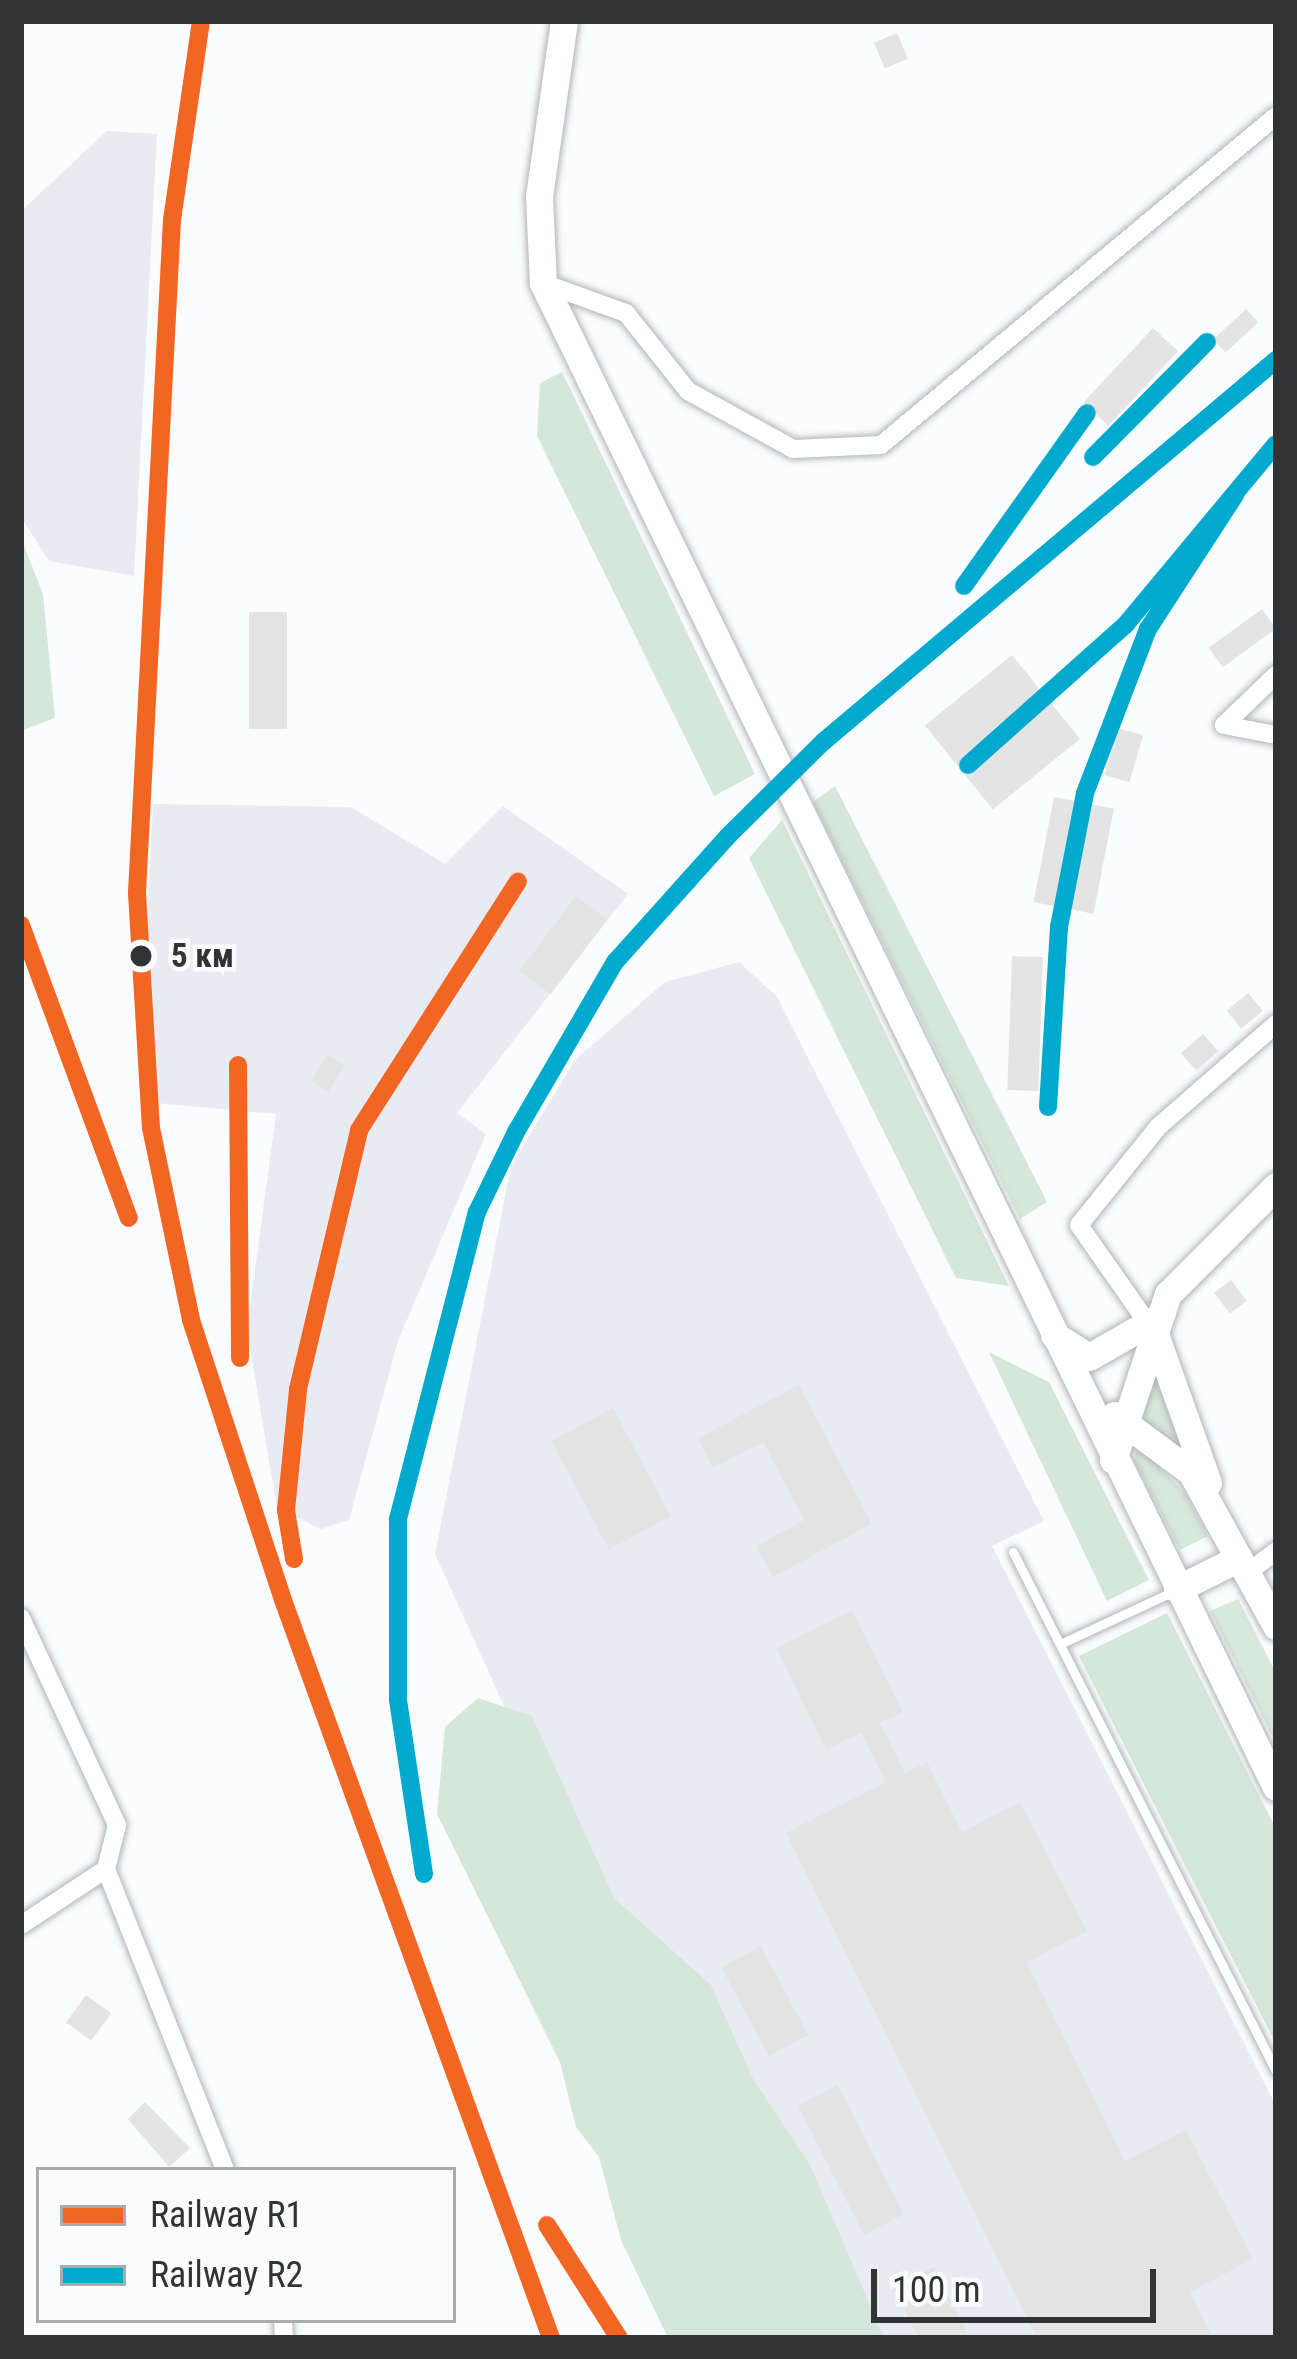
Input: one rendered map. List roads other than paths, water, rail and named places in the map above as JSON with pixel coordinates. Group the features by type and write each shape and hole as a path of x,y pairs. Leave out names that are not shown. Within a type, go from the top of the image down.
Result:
{"main road":[{"path":"564,21 539,196 543,283 1276,1787"},
{"path":"1113,1460 1153,1321 1188,1266 1276,1186"},
{"path":"1051,1333 1088,1357 1153,1321"},
{"path":"1153,1321 1154,1345 1239,1557"},
{"path":"1078,1388 1191,1472 1276,1626"},
{"path":"1177,1589 1239,1557"}],"street":[{"path":"543,283 626,313 688,391 793,449 881,445 1276,116"},
{"path":"1276,675 1224,725 1276,735"},
{"path":"1153,1321 1079,1225 1159,1126 1276,1024"},
{"path":"1239,1557 1276,1551"},
{"path":"21,1618 117,1825 106,1869 224,2167"},
{"path":"21,1925 106,1869"}],"lane":[{"path":"1013,1552 1276,2071"},
{"path":"1060,1644 1177,1589"}],"rail line":[{"name":"R1","path":"201,21 172,220 137,893 151,1128 191,1320 283,1600 551,2338"},
{"name":"R2","path":"1093,457 1207,342"},
{"name":"R2","path":"424,1874 398,1700 398,1519 477,1212 516,1132 615,962 728,836 823,742 1276,360"},
{"name":"R2","path":"964,586 1087,413"},
{"name":"R2","path":"968,765 1126,624 1276,444"},
{"name":"R2","path":"1048,1107 1059,927 1085,793 1148,629 1235,495"},
{"name":"R1","path":"294,1559 286,1510 298,1389 359,1130 518,881"},
{"name":"R1","path":"21,925 129,1218"},
{"name":"R1","path":"238,1065 240,1358"},
{"name":"R1","path":"547,2225 619,2338"}],"place":[{"name":"5 км","path":"141,956"}]}
